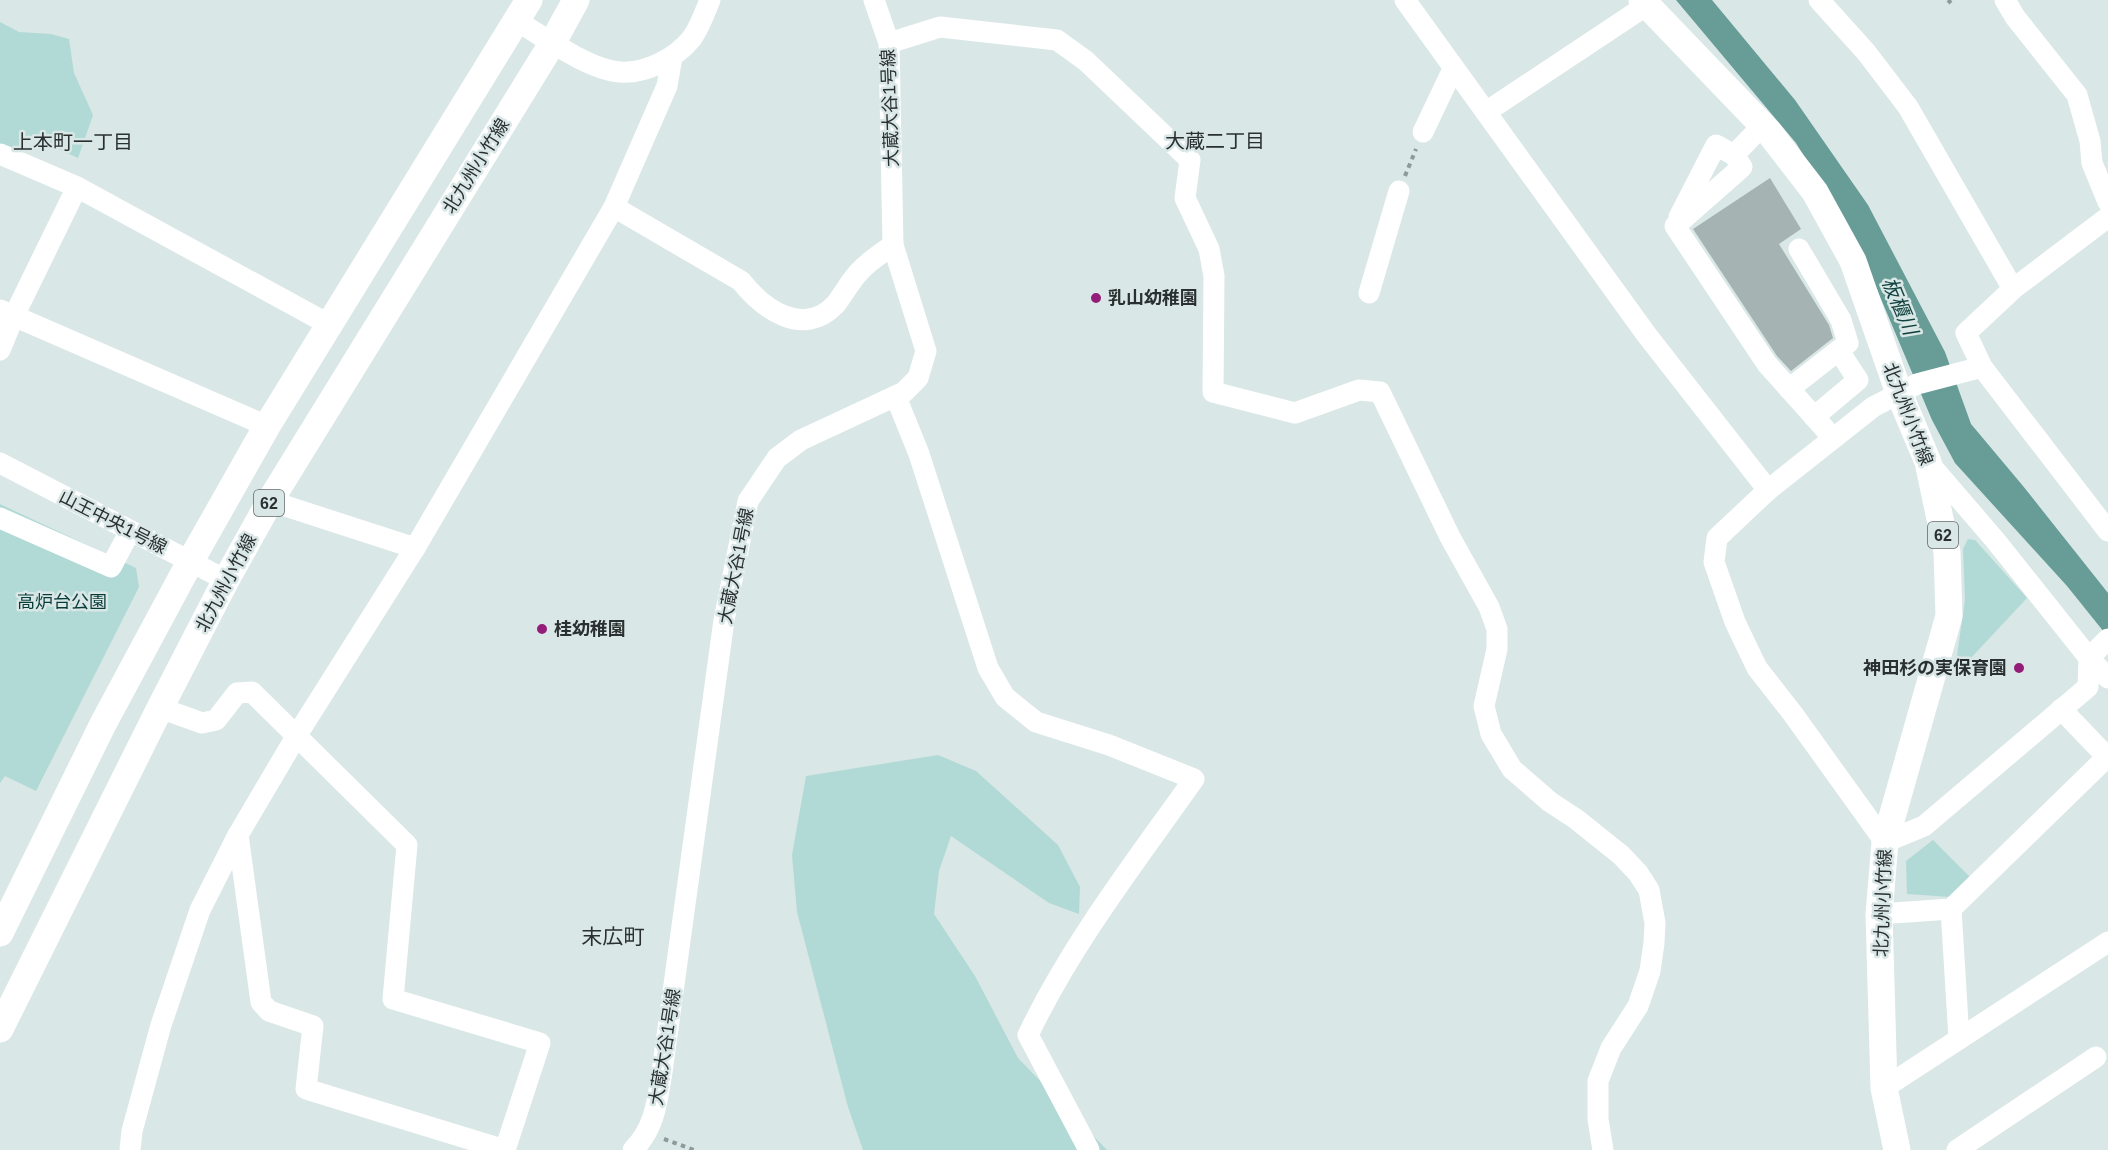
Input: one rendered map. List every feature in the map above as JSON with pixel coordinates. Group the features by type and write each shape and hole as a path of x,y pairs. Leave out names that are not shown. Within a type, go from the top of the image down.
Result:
{"main road":[{"name":"北九州小竹線","path":"0,1029 160,708 270,501 553,42 576,0"},
{"name":"北九州小竹線","path":"1644,2 1762,126 1815,192 1853,261 1908,388 1929,462 1947,552 1949,616 1885,842 1879,914 1884,1088 1897,1150"},
{"name":"62","path":"3,920 103,724 190,562 267,426 523,10"}],"street":[{"path":"523,10 553,42 588,63 620,72 652,67 672,57 693,37 710,0"},
{"name":"大蔵大谷1号線","path":"638,1144 654,1115 662,1072 724,620 748,501 777,458 801,440 904,392 918,378 926,351 893,245 890,43 873,0"},
{"path":"1405,0 1452,69 1486,112 1646,334 1768,489"},
{"path":"1819,0 1866,52 1908,107 2013,289"},
{"path":"2005,0 2077,95 2090,141 2092,163 2108,202"},
{"path":"1486,112 1644,2"},
{"path":"890,43 940,27 1057,40 1086,61 1190,160 1185,198 1209,249 1214,276 1213,392 1295,413 1359,390 1380,392 1450,537 1489,607 1497,630 1497,650 1484,706 1491,734 1512,769 1550,802 1576,819 1621,855 1638,873 1649,891 1655,923 1650,971 1638,1006 1611,1048 1598,1081 1598,1119 1602,1150"},
{"path":"130,1150 132,1131 161,1025 200,910 238,835 297,735 415,548 614,207 667,86 672,57"},
{"path":"1422,132 1452,69"},
{"path":"1762,126 1734,155 1742,167 1675,226 1767,364 1833,438"},
{"path":"0,154 77,187 330,325"},
{"path":"0,350 7,313 77,187"},
{"path":"1369,293 1399,191"},
{"path":"614,207 741,280 754,297 777,314 798,320 820,316 835,305 861,269 893,245"},
{"path":"2108,217 2013,289 1966,333 1982,367 2108,531"},
{"path":"1789,389 1848,343 1841,320 1799,249"},
{"path":"7,313 267,426"},
{"path":"1814,417 1858,380 1839,351"},
{"path":"1982,367 1908,388 1873,407 1768,489 1717,538 1714,562 1735,622 1756,668 1793,714 1885,842 1924,826 2088,687 2098,649"},
{"path":"896,397 919,454 988,668 1005,697 1036,722 1109,745 1194,779 1108,900 1046,998 1028,1035 1089,1150"},
{"path":"1929,462 1995,540 2098,649 2108,678"},
{"name":"山王中央1号線","path":"0,463 226,580"},
{"path":"270,501 415,548"},
{"path":"0,518 111,567 130,531"},
{"path":"160,708 202,723 216,720 237,693 252,692 407,845 393,999 540,1044 505,1150 306,1089 313,1026 269,1011 261,1002 238,835"},
{"path":"1879,914 1951,909 2107,757 2061,709"},
{"path":"1951,909 1959,1039"},
{"path":"1884,1088 2108,942"},
{"path":"1957,1150 2096,1057"}],"path":[{"path":"1399,191 1422,132"},
{"path":"638,1144 658,1137 694,1150"}],"green space":[{"path":"0,22 19,32 51,34 69,39 74,73 93,115 78,158 28,135 19,160 0,150"},
{"name":"高炉台公園","path":"0,504 136,568 139,587 36,791 5,776 0,783"},
{"path":"1968,539 1975,540 2027,598 1954,676 1965,600 1963,549"},
{"path":"938,755 976,771 1058,845 1080,887 1079,914 1049,903 951,836 939,871 934,914 975,976 1018,1058 1107,1150 863,1150 848,1107 797,912 792,855 806,776"},
{"path":"1933,840 1970,877 1950,897 1907,894 1906,861"}],"water":[{"name":"板櫃川","path":"1676,0 1712,0 1795,100 1868,205 1945,352 1971,424 2108,593 2108,637 2067,586 1955,463 1932,420 1857,242 1796,143"}],"building":[{"path":"1770,178 1801,229 1779,244 1829,325 1833,338 1791,371 1777,356 1693,229"}],"place":[{"name":"乳山幼稚園","path":"1096,298"},
{"name":"桂幼稚園","path":"542,629"},
{"name":"神田杉の実保育園","path":"2019,668"}],"district":[{"name":"大蔵二丁目","path":"1215,141"},
{"name":"上本町一丁目","path":"73,142"},
{"name":"末広町","path":"613,937"}]}
